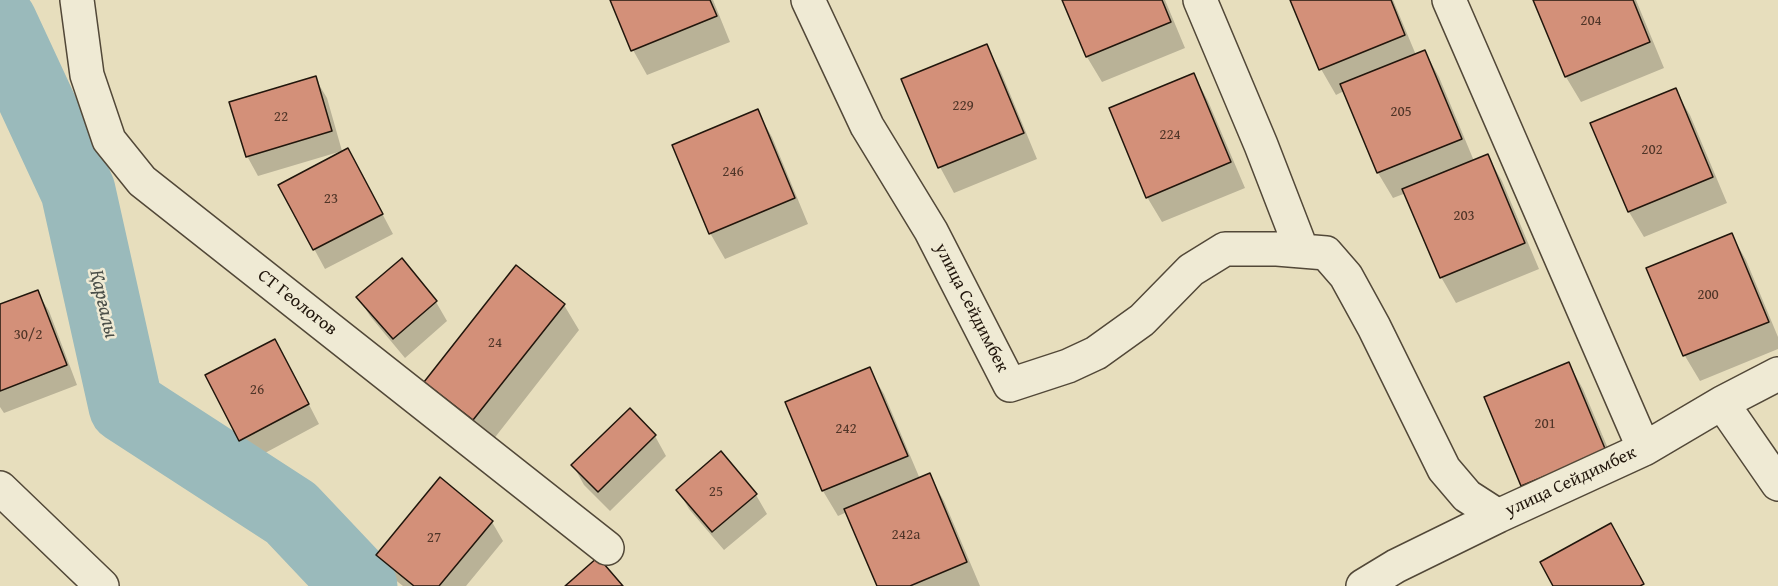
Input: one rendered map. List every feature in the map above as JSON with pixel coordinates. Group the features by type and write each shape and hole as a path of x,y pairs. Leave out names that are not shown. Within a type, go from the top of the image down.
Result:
{"street":[{"name":"СТ Геологов","path":"77,0 87,75 109,140 142,181 607,548"},
{"name":"улица Сейдимбек","path":"808,0 867,126 931,231 1011,385 1068,366 1096,353 1142,320 1191,270 1225,249 1326,253 1346,276 1374,327 1444,469 1467,496 1498,516 1644,448 1449,0"},
{"path":"1200,0 1261,145 1302,251"},
{"path":"1644,448 1778,374"},
{"path":"1722,403 1778,484"},
{"path":"0,488 90,582"},
{"path":"1363,586 1396,566 1498,516"}],"building":[{"path":"610,0 710,0 717,16 631,51"},
{"path":"1062,0 1162,0 1171,22 1086,57"},
{"path":"1290,0 1391,0 1405,35 1319,70"},
{"path":"1533,0 1633,0 1650,42 1565,77"},
{"path":"987,44 1024,133 938,168 901,79"},
{"path":"1425,50 1462,139 1377,173 1340,84"},
{"path":"1194,73 1231,162 1146,198 1109,108"},
{"path":"316,76 332,131 246,157 229,102"},
{"path":"1676,88 1713,177 1628,212 1590,123"},
{"path":"758,109 795,198 709,234 672,145"},
{"path":"348,148 383,214 313,250 278,185"},
{"path":"1488,154 1525,243 1440,278 1402,189"},
{"path":"1732,233 1769,322 1683,356 1646,268"},
{"path":"402,258 437,301 393,339 356,297"},
{"path":"516,265 565,304 473,420 424,382"},
{"path":"38,290 67,365 0,391 0,304"},
{"path":"275,339 309,404 239,441 205,375"},
{"path":"1569,362 1606,451 1521,486 1484,397"},
{"path":"870,367 908,456 822,491 785,402"},
{"path":"630,408 656,435 598,492 571,465"},
{"path":"721,451 757,494 712,532 676,490"},
{"path":"930,473 967,562 910,586 877,586 844,509"},
{"path":"440,477 493,521 439,586 414,586 376,555"},
{"path":"1611,523 1644,584 1640,586 1553,586 1540,562"},
{"path":"598,557 623,586 565,586"}],"waterway":[{"name":"Қарғалы","path":"0,23 78,191 126,406 291,513 360,586"}]}
